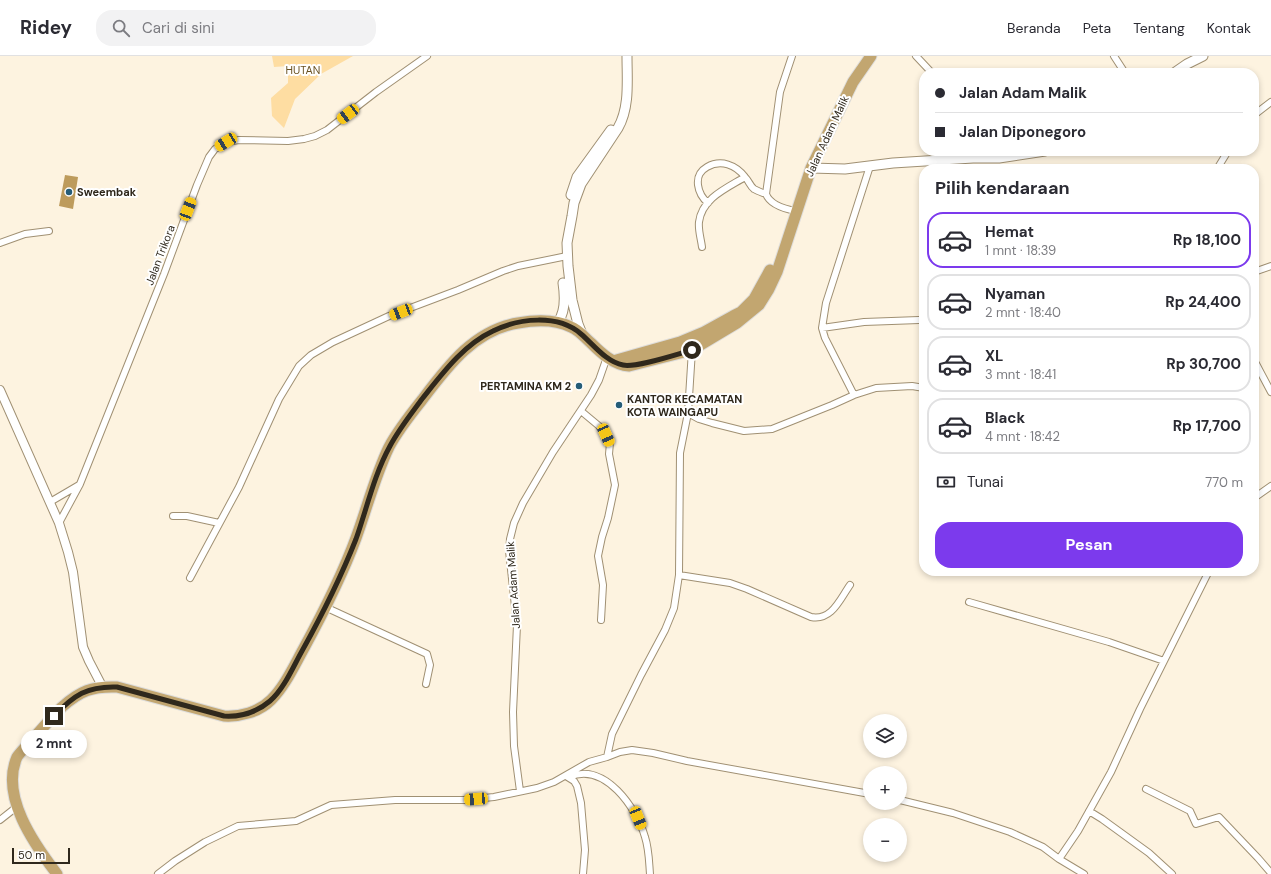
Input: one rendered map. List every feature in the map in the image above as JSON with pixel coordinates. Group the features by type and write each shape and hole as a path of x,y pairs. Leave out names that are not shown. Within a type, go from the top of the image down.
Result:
{"highway":[{"name":"Jalan Adam Malik","path":"610,359 622,365 629,366 692,350 737,323 759,305 770,288 777,272 794,216 811,168 853,82 871,56"},
{"name":"Jalan Adam Malik","path":"610,359 637,355 680,342 704,332 741,312 754,299 764,282 787,228 794,216"},
{"path":"57,874 29,836 14,809 8,785 10,771 17,758 46,724 70,700 88,690 102,686 117,687 224,716 234,717 262,707 272,700 280,689 298,658 324,607 349,555 376,478 389,447 409,417 446,369 464,350 493,331 516,323 536,320 558,322 572,327 610,359"}],"main road":[{"path":"582,334 572,300 562,238 574,184 577,177 611,130 619,112 621,56"},
{"path":"558,322 564,310 564,257 568,243 574,203 581,184 623,120 626,96 627,56"},
{"path":"1182,68 1203,56"},
{"path":"811,168 845,170 893,163 963,156"},
{"path":"982,156 999,158 1012,156"}],"street":[{"name":"Jalan Trikora","path":"59,523 80,484 209,157 215,148 226,142 239,140 288,141 304,140 315,136 327,130 426,56"},
{"path":"792,56 780,92 766,194 770,201 794,216"},
{"path":"916,56 927,68"},
{"path":"1114,56 1122,68"},
{"path":"1259,111 1271,102"},
{"path":"708,203 701,197 699,192 698,176 702,170 716,163 725,163 732,166 745,177 754,189 766,194"},
{"path":"854,395 822,328 829,294 870,166"},
{"path":"702,247 699,223 701,215 708,203 716,194 745,177"},
{"path":"0,243 25,234 49,231"},
{"path":"172,232 179,233"},
{"path":"190,578 238,487 279,399 299,366 310,355 333,342 389,316 503,271 518,266 564,257"},
{"path":"1259,270 1271,266"},
{"path":"822,328 864,322 919,320"},
{"path":"607,757 612,734 641,675 666,630 674,608 679,574 680,453 688,413 692,350"},
{"name":"Jalan Adam Malik","path":"520,791 514,746 513,712 517,625 509,551 510,539 514,523 523,503 553,452 581,411 610,359"},
{"path":"1259,369 1271,392"},
{"path":"688,413 699,419 744,431 772,429 832,406 854,395 876,388 912,386 919,387"},
{"path":"1,395 59,523 73,572 83,647 102,686"},
{"path":"581,411 599,426 610,443 610,465 615,486 598,556 603,585 601,620"},
{"path":"50,502 80,484"},
{"path":"1259,494 1271,486"},
{"path":"173,516 187,516 219,523"},
{"path":"679,574 730,583 747,588 816,618 824,617 830,613 850,585"},
{"path":"1059,859 1111,772 1206,576"},
{"path":"969,602 1109,642 1164,661"},
{"path":"324,607 427,654 430,665 426,684"},
{"path":"158,874 176,860 205,842 238,826 296,820 331,805 395,800 476,799 537,788 567,776 588,762 620,752 632,750 863,793"},
{"path":"567,776 578,774 594,776 604,780 615,787 627,801 638,818 648,845 650,874"},
{"path":"567,776 577,786 581,803 585,850 583,874"},
{"path":"1146,789 1190,811 1196,824 1219,817 1271,873"},
{"path":"907,802 953,813 1010,832 1043,847 1059,859 1084,874"},
{"path":"0,820 14,809"},
{"path":"1088,811 1149,852 1172,874"}],"green space":[{"name":"HUTAN","path":"272,56 353,56 321,74 295,99 284,128 272,116 271,98 288,83 288,66 274,67"}],"shaded area":[{"name":"Sweembak","path":"65,175 78,177 73,209 59,206"}],"place":[{"name":"Sweembak","path":"69,192"},
{"name":"PERTAMINA KM 2","path":"579,386"},
{"name":"KANTOR KECAMATAN KOTA WAINGAPU","path":"619,405"}],"route":[{"path":"54,716 62,707 79,694 102,686 117,687 208,713 234,717 252,712 272,700 291,672 339,577 356,537 376,478 389,447 409,417 446,369 464,350 484,336 502,327 516,323 536,320 558,322 572,327 582,334 592,345 613,361 629,366 692,350"}]}
